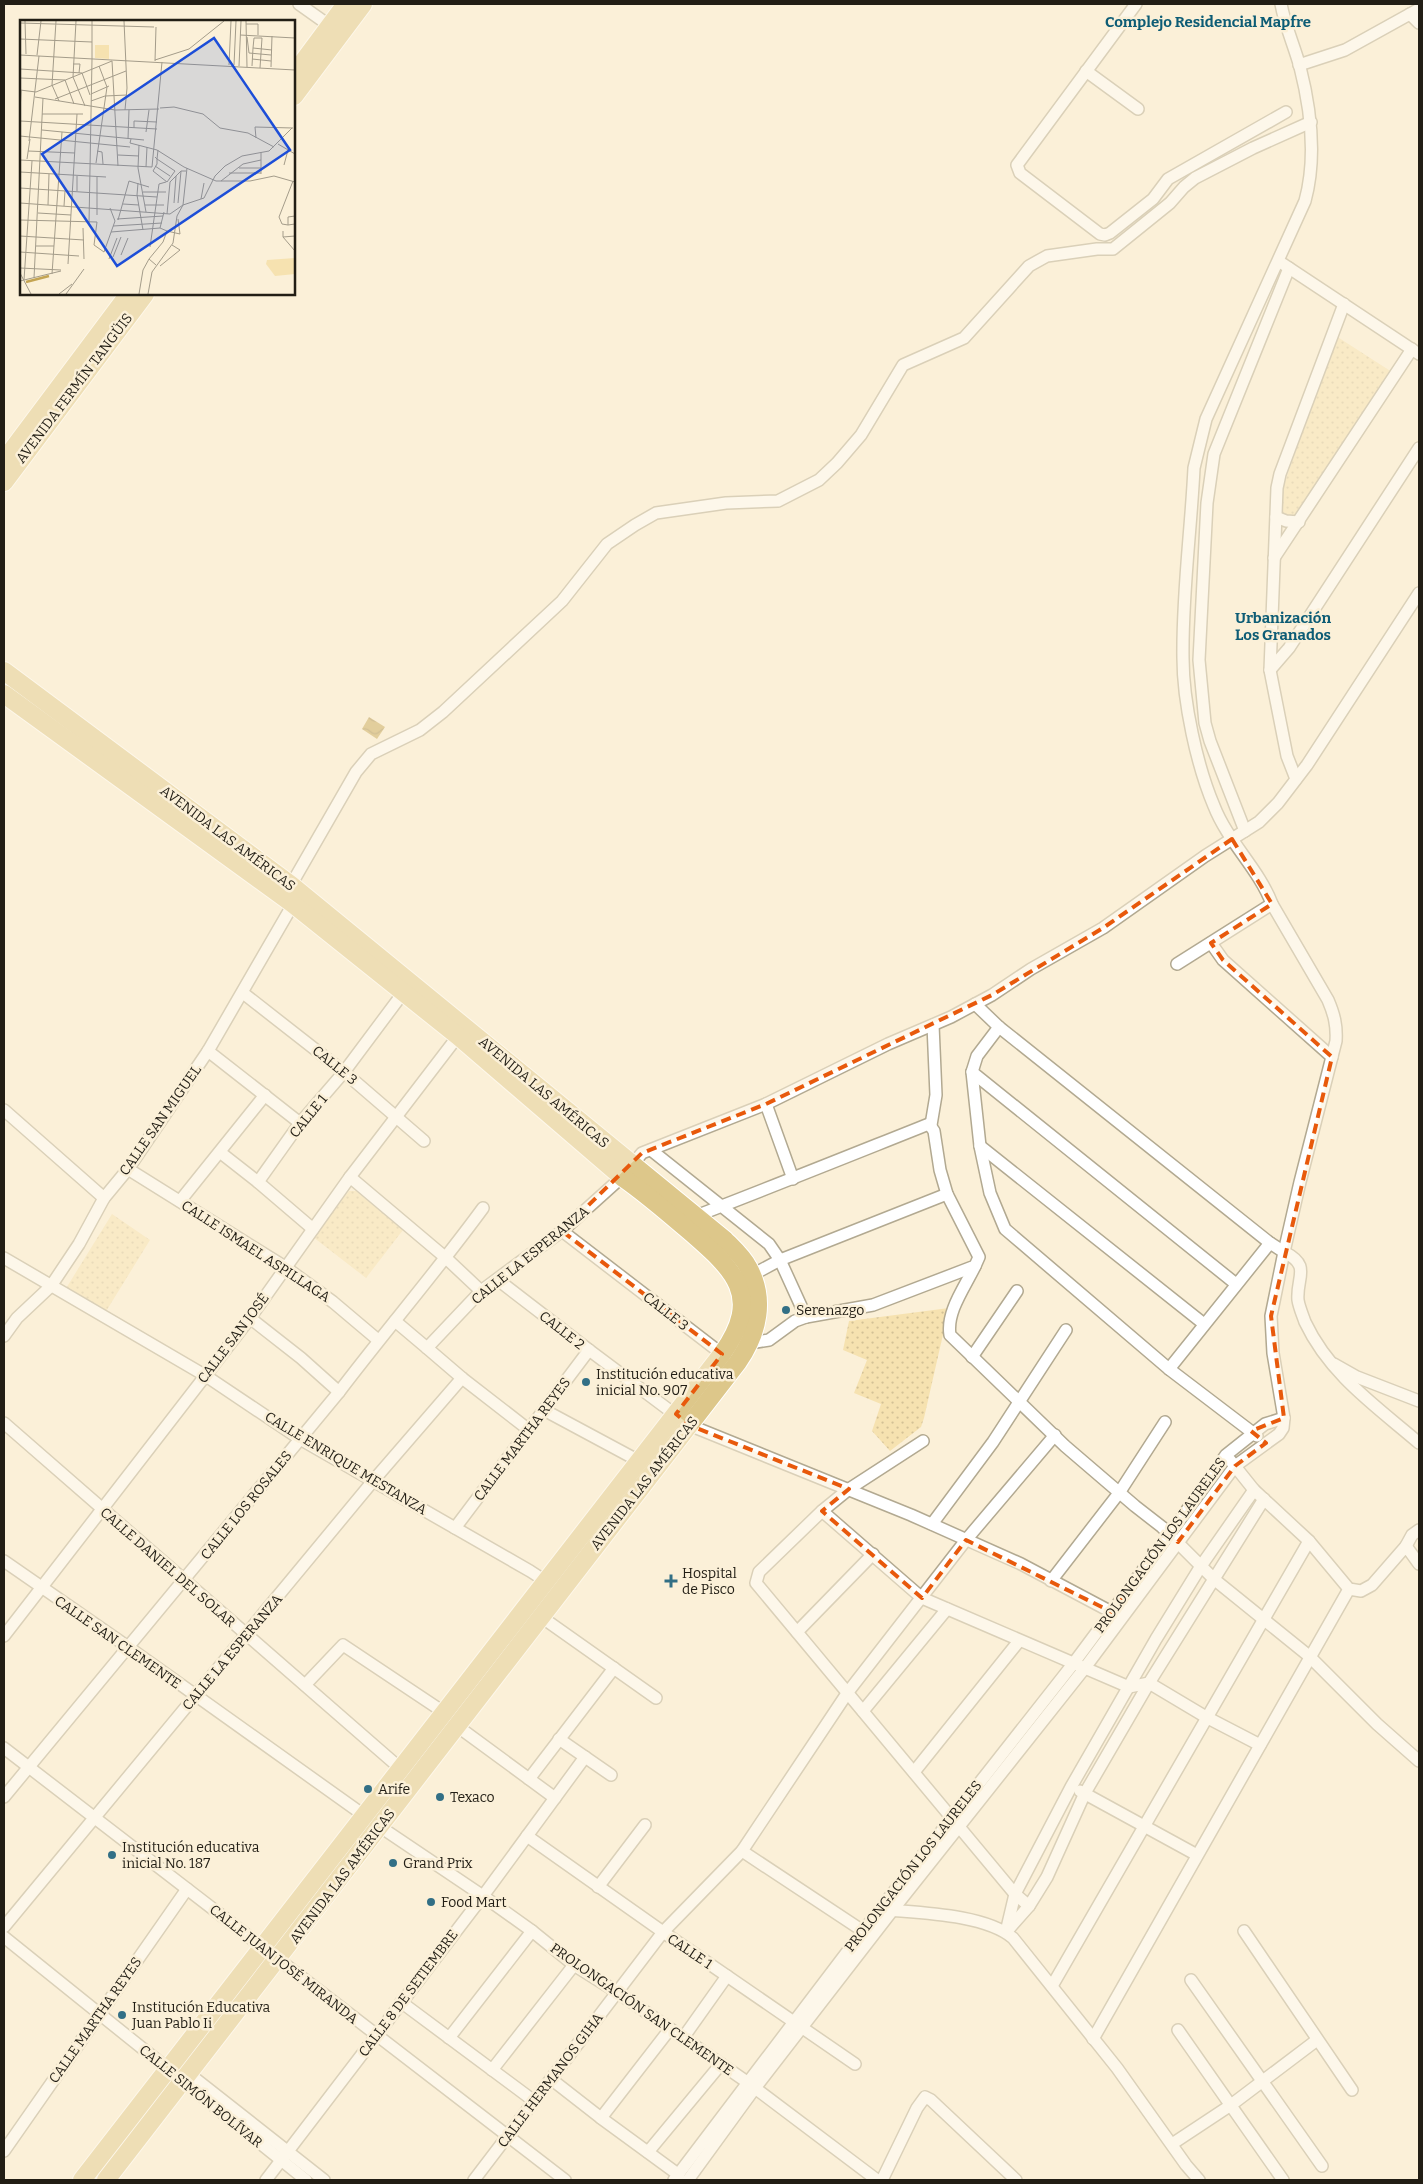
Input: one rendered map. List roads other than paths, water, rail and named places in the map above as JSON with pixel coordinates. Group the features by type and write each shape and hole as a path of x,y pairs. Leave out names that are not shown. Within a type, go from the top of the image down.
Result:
{"main road":[{"path":"295,73 346,4"},
{"path":"295,95 363,4"},
{"name":"AVENIDA FERMÍN TANGÜIS","path":"4,482 128,295"},
{"name":"AVENIDA FERMÍN TANGÜIS","path":"4,461 56,402 144,295"},
{"name":"AVENIDA LAS AMÉRICAS","path":"4,671 242,857"},
{"name":"AVENIDA LAS AMÉRICAS","path":"4,694 295,894 475,1034 627,1171 645,1192 716,1254 733,1274 740,1293 741,1314 734,1336 682,1419 372,1821 263,1948 82,2180"},
{"name":"AVENIDA LAS AMÉRICAS","path":"295,894 403,993 627,1171 696,1216 738,1254 752,1275 757,1290 758,1314 750,1343 738,1362 639,1461 553,1587 540,1616 451,1720"},
{"name":"AVENIDA LAS AMÉRICAS","path":"106,2180 278,1959 372,1821 401,1769 426,1752"}],"street":[{"path":"299,4 330,26"},
{"path":"1136,4 1016,165 1020,173 1100,234 1110,233 1153,200 1168,179 1286,112"},
{"path":"1281,4 1283,17 1300,65 1311,122 1310,182 1305,200 1206,420 1194,468 1184,626 1184,682 1200,766 1214,808 1232,839 1267,890 1272,904 1312,971 1334,1014 1336,1041 1300,1182 1271,1316 1273,1353 1284,1418"},
{"path":"1300,65 1345,50 1415,11 1419,23"},
{"path":"1086,71 1138,110"},
{"name":"CALLE SAN MIGUEL","path":"4,1336 17,1318 51,1286 104,1198 128,1169 208,1051 243,993 356,772 371,754 420,730 443,712 562,601 607,544 635,525 656,513 726,503 778,501 819,480 857,440 904,365 964,338 1029,266 1047,256 1097,249 1113,249 1170,203 1195,178 1253,148 1311,122"},
{"path":"1274,559 1416,351 1278,259"},
{"path":"1245,832 1210,741 1205,723 1199,660 1207,503 1214,454 1289,268"},
{"path":"1296,779 1287,756 1270,670 1277,488 1280,474 1344,304"},
{"path":"1270,670 1289,648 1419,448"},
{"path":"1276,517 1286,521 1299,522"},
{"name":"CALLE LA ESPERANZA","path":"427,1348 482,1292 562,1231 627,1171 639,1155 766,1104 975,1004 1031,969 1103,928 1245,832 1268,814 1307,765 1419,593"},
{"path":"1177,964 1272,904"},
{"path":"1211,942 1223,960 1332,1057"},
{"name":"CALLE 3","path":"243,993 344,1072 424,1141"},
{"name":"CALLE 1","path":"258,1182 300,1123 344,1072 403,993"},
{"path":"975,1004 999,1027 1270,1243 1295,1257 1302,1270 1298,1300 1305,1321 1330,1362 1339,1374 1371,1404 1419,1443"},
{"path":"933,1025 936,1095 931,1125 934,1131 940,1170 947,1194 977,1252 978,1263 948,1324 950,1335 1055,1435 1119,1493 1174,1538 1215,1580 1309,1656 1376,1724 1419,1761"},
{"path":"999,1027 977,1056 972,1072 980,1146 990,1193 1004,1229 1169,1369 1266,1443"},
{"name":"CALLE SAN JOSÉ","path":"4,1636 250,1318 350,1177 458,1036"},
{"path":"208,1051 300,1123"},
{"path":"972,1072 1236,1284"},
{"path":"180,1202 265,1095"},
{"path":"766,1104 793,1179"},
{"path":"4,1110 104,1198"},
{"path":"696,1216 929,1124 931,1125"},
{"path":"980,1146 1204,1324"},
{"path":"651,1150 768,1244 780,1260 806,1317"},
{"path":"221,1152 313,1229"},
{"name":"CALLE ISMAEL ASPILLAGA","path":"128,1169 285,1267 333,1302 378,1340"},
{"path":"350,1177 446,1258 482,1292"},
{"path":"752,1275 780,1260 947,1194"},
{"name":"CALLE LOS ROSALES","path":"4,1797 339,1392 378,1340 395,1322 446,1258 483,1208"},
{"name":"CALLE 3","path":"562,1231 722,1354"},
{"path":"1169,1369 1270,1243"},
{"name":"CALLE ENRIQUE MESTANZA","path":"4,1258 206,1376 300,1439 553,1587"},
{"path":"750,1343 769,1340 790,1324 806,1317 873,1305 975,1266"},
{"name":"CALLE 2","path":"498,1280 588,1350 682,1419 932,1524 1051,1580 1118,1615"},
{"path":"972,1357 1017,1291"},
{"path":"250,1318 301,1358 339,1392"},
{"path":"395,1322 462,1378 529,1430"},
{"path":"932,1524 993,1442 1066,1330"},
{"name":"CALLE MARTHA REYES","path":"455,1528 588,1350"},
{"path":"1330,1362 1357,1377 1419,1401"},
{"name":"CALLE LA ESPERANZA","path":"4,1927 373,1481 462,1378"},
{"path":"544,1410 639,1461"},
{"name":"PROLONGACIÓN LOS LAURELES","path":"680,2178 798,2024 892,1911 1084,1669 1118,1615 1174,1538 1226,1455 1253,1433 1271,1422 1284,1418 1282,1431 1235,1466 1174,1538"},
{"path":"1051,1580 1119,1493 1165,1422"},
{"name":"CALLE DANIEL DEL SOLAR","path":"4,1423 401,1769"},
{"name":"CALLE HERMANOS GIHA","path":"474,2180 663,1932 742,1851 848,1692 966,1540 1055,1435"},
{"path":"923,1442 849,1489 822,1511 759,1572 756,1584 1015,1894 1030,1906"},
{"path":"1226,1455 1254,1490 1309,1541 1349,1589 1361,1591 1372,1585 1419,1530"},
{"path":"1006,1932 1015,1894 1071,1787 1202,1566 1254,1490"},
{"path":"1006,1932 1030,1906 1046,1877 1085,1793 1149,1683 1264,1499"},
{"path":"822,1511 922,1598 1129,1687 1149,1683 1206,1717 1260,1745"},
{"path":"1052,1986 1309,1541"},
{"path":"1406,1546 1419,1564"},
{"path":"797,1632 873,1554"},
{"name":"CALLE SAN CLEMENTE","path":"4,1561 372,1821"},
{"path":"1094,2039 1309,1656 1349,1589"},
{"path":"863,1711 947,1609"},
{"name":"PROLONGACIÓN LOS LAURELES","path":"798,2024 863,1931 951,1817 1073,1664 1118,1615"},
{"path":"540,1616 656,1698"},
{"path":"914,1772 1019,1641"},
{"path":"305,1685 343,1645 451,1720 555,1798"},
{"path":"529,1780 614,1668"},
{"path":"559,1739 611,1775"},
{"name":"CALLE JUAN JOSÉ MIRANDA","path":"4,1748 564,2180"},
{"name":"CALLE 8 DE SETIEMBRE","path":"266,2180 483,1896 585,1757"},
{"path":"1071,1787 1197,1855"},
{"name":"PROLONGACIÓN SAN CLEMENTE","path":"372,1821 483,1896 532,1931 574,1965 617,1992 751,2085 877,2180"},
{"path":"598,1887 645,1825"},
{"name":"CALLE 1","path":"527,1836 855,2064"},
{"path":"742,1851 863,1931"},
{"name":"CALLE MARTHA REYES","path":"4,2151 187,1889"},
{"path":"879,1910 965,1920 999,1928 1006,1932 1013,1938 1094,2039 1199,2180"},
{"path":"449,2038 532,1931"},
{"path":"1244,1931 1352,2090"},
{"name":"CALLE SIMÓN BOLÍVAR","path":"4,1937 100,2014 171,2066 285,2156 324,2180"},
{"path":"492,2070 574,1965"},
{"path":"683,2038 727,1976"},
{"path":"1191,1980 1322,2166"},
{"path":"401,2002 534,2101"},
{"path":"600,2118 670,2029"},
{"path":"1178,2030 1282,2180"},
{"path":"1172,2144 1231,2105 1317,2040"},
{"path":"648,2152 720,2064"},
{"path":"551,2079 680,2178"},
{"path":"882,2180 917,2108 925,2097 931,2100 1016,2180"},
{"name":"CALLE SIMÓN BOLÍVAR","path":"285,2156 306,2180"}],"water":[{"path":"369,717 385,727 377,739 362,729"}],"place":[{"name":"Serenazgo","path":"786,1310"},
{"name":"Institución educativa inicial No. 907","path":"586,1382"},
{"name":"Hospital de Pisco","path":"671,1581"},
{"name":"Arife","path":"368,1789"},
{"name":"Texaco","path":"440,1797"},
{"name":"Institución educativa inicial No. 187","path":"112,1855"},
{"name":"Grand Prix","path":"393,1863"},
{"name":"Food Mart","path":"431,1902"},
{"name":"Institución Educativa Juan Pablo Ii","path":"122,2015"}],"district":[{"name":"Complejo Residencial Mapfre","path":"1208,22"},
{"name":"Urbanización Los Granados","path":"1283,626"}]}
